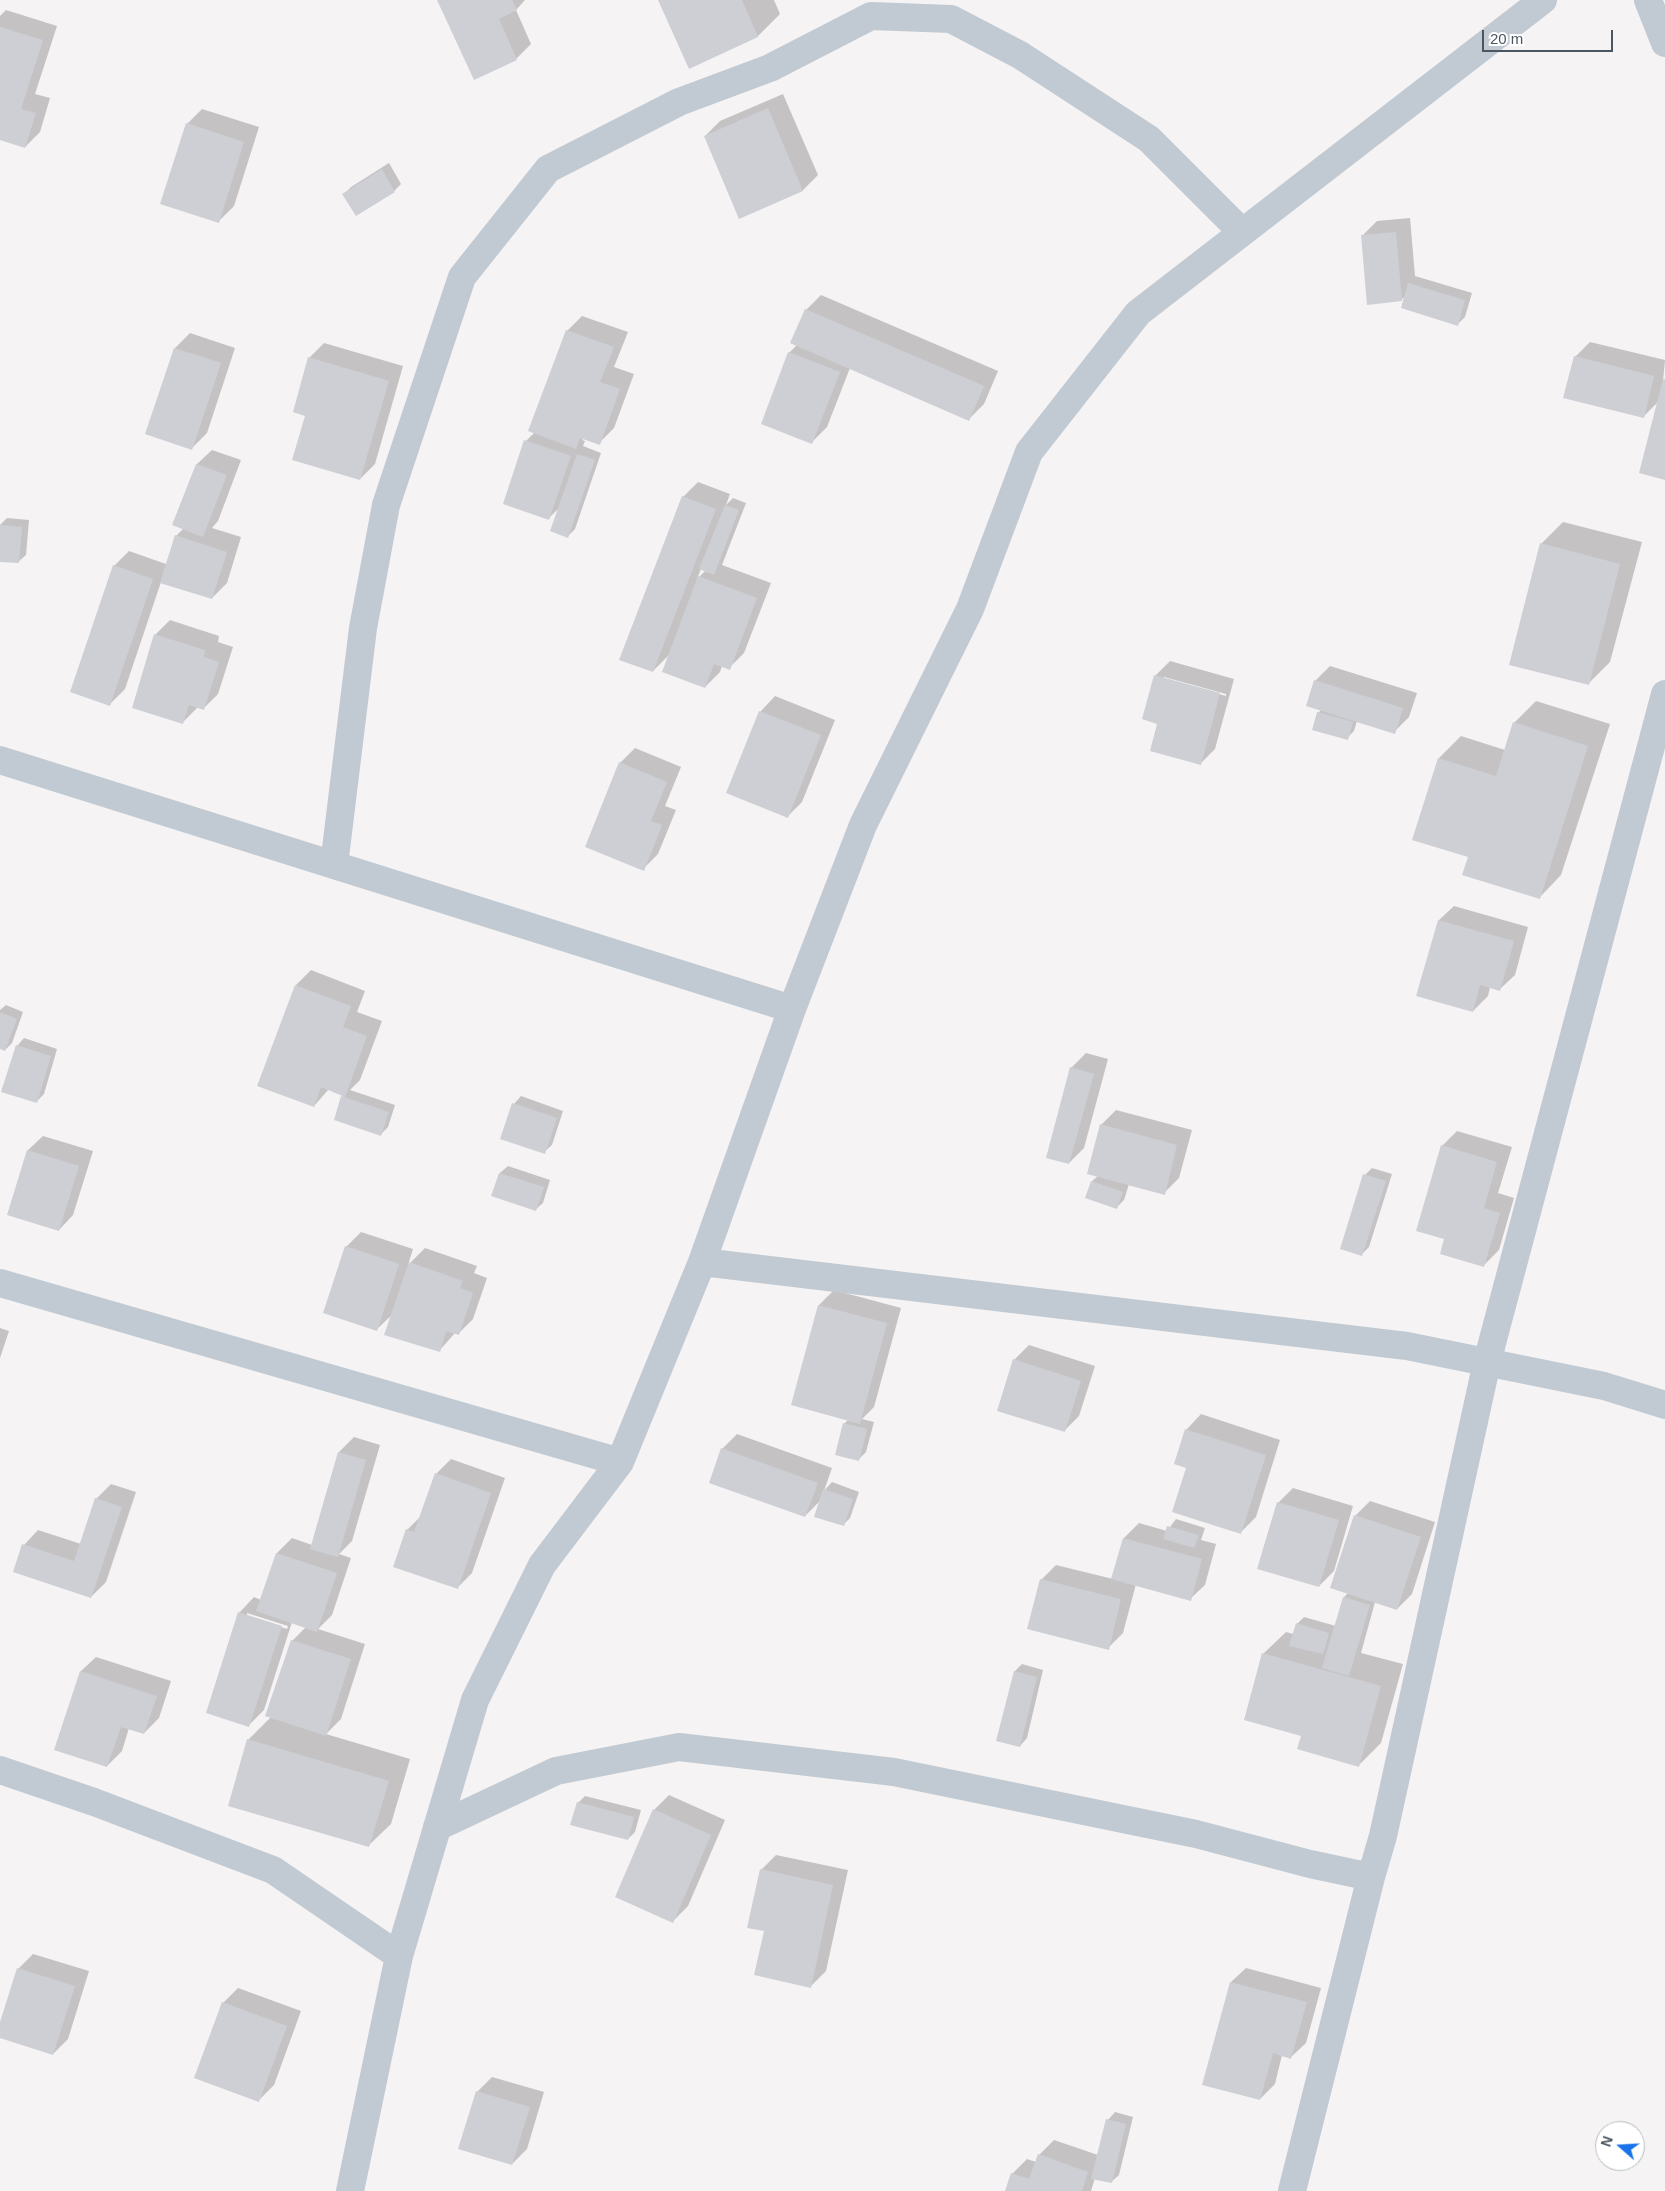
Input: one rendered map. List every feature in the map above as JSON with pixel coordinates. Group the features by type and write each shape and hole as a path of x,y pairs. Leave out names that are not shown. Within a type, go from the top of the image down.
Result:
{"street":[{"path":"350,2191 399,1956 475,1700 542,1565 620,1462 702,1262 792,1009 864,825 970,609 1029,452 1138,313 1543,0"},
{"path":"1648,0 1665,43"},
{"path":"334,865 363,628 386,505 462,277 548,169 679,102 770,68 871,16 951,20 1020,56 1149,139 1242,232"},
{"path":"1292,2191 1383,1836 1487,1362 1665,694"},
{"path":"0,760 792,1009"},
{"path":"702,1262 1407,1346 1604,1386 1665,1406"},
{"path":"0,1284 620,1462"},
{"path":"437,1827 556,1771 679,1747 894,1772 1196,1834 1310,1864 1371,1877"},
{"path":"0,1770 94,1802 274,1870 399,1956"}],"building":[{"path":"437,0 512,0 517,10 499,19 517,60 474,80"},
{"path":"658,0 742,0 758,37 689,69"},
{"path":"0,27 43,40 21,109 36,113 25,148 0,140"},
{"path":"768,108 803,191 739,219 704,136"},
{"path":"186,123 244,142 219,223 160,204"},
{"path":"382,169 395,192 356,216 342,194"},
{"path":"1396,232 1402,301 1367,305 1361,235"},
{"path":"1408,283 1465,300 1458,326 1401,308"},
{"path":"805,309 984,386 969,421 790,343"},
{"path":"566,330 614,347 600,382 620,389 600,445 580,438 576,449 528,431"},
{"path":"174,348 221,363 192,450 145,434"},
{"path":"788,352 840,372 812,444 761,424"},
{"path":"1574,356 1654,376 1644,418 1563,398"},
{"path":"308,357 389,381 360,480 292,460 305,416 293,412"},
{"path":"1663,379 1665,380 1665,480 1639,473"},
{"path":"524,440 571,456 549,520 503,504"},
{"path":"577,454 595,460 568,538 550,531"},
{"path":"196,464 227,475 203,537 172,525"},
{"path":"682,496 716,509 653,672 619,660"},
{"path":"725,505 739,510 714,575 699,569"},
{"path":"0,525 22,527 19,563 0,562"},
{"path":"175,535 227,552 212,599 160,583"},
{"path":"1540,543 1620,564 1589,685 1509,665"},
{"path":"113,565 153,579 110,706 70,692"},
{"path":"698,576 757,598 730,670 714,664 705,688 662,672"},
{"path":"154,634 205,650 204,657 219,662 204,710 189,705 183,724 132,708"},
{"path":"1154,675 1220,693 1201,765 1150,751 1157,724 1142,719"},
{"path":"1314,680 1403,708 1395,734 1306,706"},
{"path":"759,711 821,735 788,818 726,793"},
{"path":"1317,712 1353,722 1348,740 1312,730"},
{"path":"1513,722 1588,746 1540,899 1462,875 1468,857 1412,840 1438,758 1496,776"},
{"path":"619,762 667,782 651,821 662,825 644,871 585,847"},
{"path":"1438,920 1514,941 1500,991 1480,985 1473,1012 1416,996"},
{"path":"295,985 351,1006 343,1027 367,1036 345,1097 321,1087 314,1107 257,1086"},
{"path":"0,1012 17,1019 5,1051 0,1049"},
{"path":"16,1045 51,1056 37,1103 1,1092"},
{"path":"1070,1067 1094,1074 1069,1164 1046,1158"},
{"path":"341,1096 389,1112 381,1136 334,1120"},
{"path":"512,1103 557,1118 545,1154 500,1139"},
{"path":"1100,1124 1177,1145 1165,1195 1087,1174"},
{"path":"1441,1145 1497,1162 1484,1208 1500,1213 1484,1267 1440,1254 1444,1239 1416,1231"},
{"path":"27,1150 79,1166 59,1231 7,1215"},
{"path":"499,1173 544,1187 536,1211 491,1196"},
{"path":"1363,1174 1386,1181 1362,1256 1340,1249"},
{"path":"1091,1181 1123,1192 1117,1209 1085,1198"},
{"path":"345,1246 399,1264 377,1331 323,1313"},
{"path":"409,1262 463,1281 460,1288 473,1293 459,1335 446,1331 440,1352 384,1335"},
{"path":"818,1305 887,1323 860,1424 791,1405"},
{"path":"1013,1359 1081,1381 1065,1432 997,1411"},
{"path":"843,1423 867,1429 859,1461 835,1455"},
{"path":"1185,1429 1266,1455 1241,1534 1172,1512 1186,1468 1174,1464"},
{"path":"721,1448 818,1483 805,1517 709,1483"},
{"path":"338,1452 366,1460 338,1557 310,1549"},
{"path":"435,1473 491,1493 458,1589 393,1567 406,1529 414,1532"},
{"path":"823,1489 853,1499 844,1526 814,1517"},
{"path":"95,1498 122,1507 91,1598 13,1572 22,1544 74,1561"},
{"path":"1277,1502 1339,1520 1319,1587 1257,1569"},
{"path":"1354,1515 1421,1537 1397,1610 1330,1588"},
{"path":"1167,1526 1199,1535 1194,1548 1163,1539"},
{"path":"1123,1538 1202,1559 1191,1601 1111,1579"},
{"path":"276,1553 337,1573 317,1632 256,1611"},
{"path":"1040,1579 1121,1599 1109,1650 1027,1629"},
{"path":"1343,1597 1370,1605 1349,1676 1322,1668"},
{"path":"238,1612 282,1626 249,1727 206,1713"},
{"path":"1296,1623 1329,1633 1323,1654 1289,1646"},
{"path":"291,1640 351,1659 326,1736 265,1716"},
{"path":"1262,1653 1381,1686 1359,1767 1297,1749 1301,1736 1244,1720"},
{"path":"80,1671 157,1696 144,1734 121,1727 107,1767 54,1750"},
{"path":"1014,1671 1037,1677 1020,1747 996,1741"},
{"path":"247,1739 389,1781 369,1847 228,1806"},
{"path":"577,1802 634,1817 628,1840 570,1825"},
{"path":"653,1809 711,1835 673,1923 615,1897"},
{"path":"760,1869 833,1885 811,1988 754,1975 764,1931 747,1928"},
{"path":"17,1968 75,1986 53,2055 0,2038 0,2022"},
{"path":"1230,1982 1307,2002 1291,2059 1273,2053 1260,2100 1202,2085"},
{"path":"222,2002 287,2026 259,2102 194,2078"},
{"path":"476,2091 530,2107 512,2165 458,2149"},
{"path":"1106,2119 1126,2124 1112,2183 1091,2179"},
{"path":"1038,2154 1088,2172 1082,2191 1005,2191 1011,2173 1029,2179"}]}
